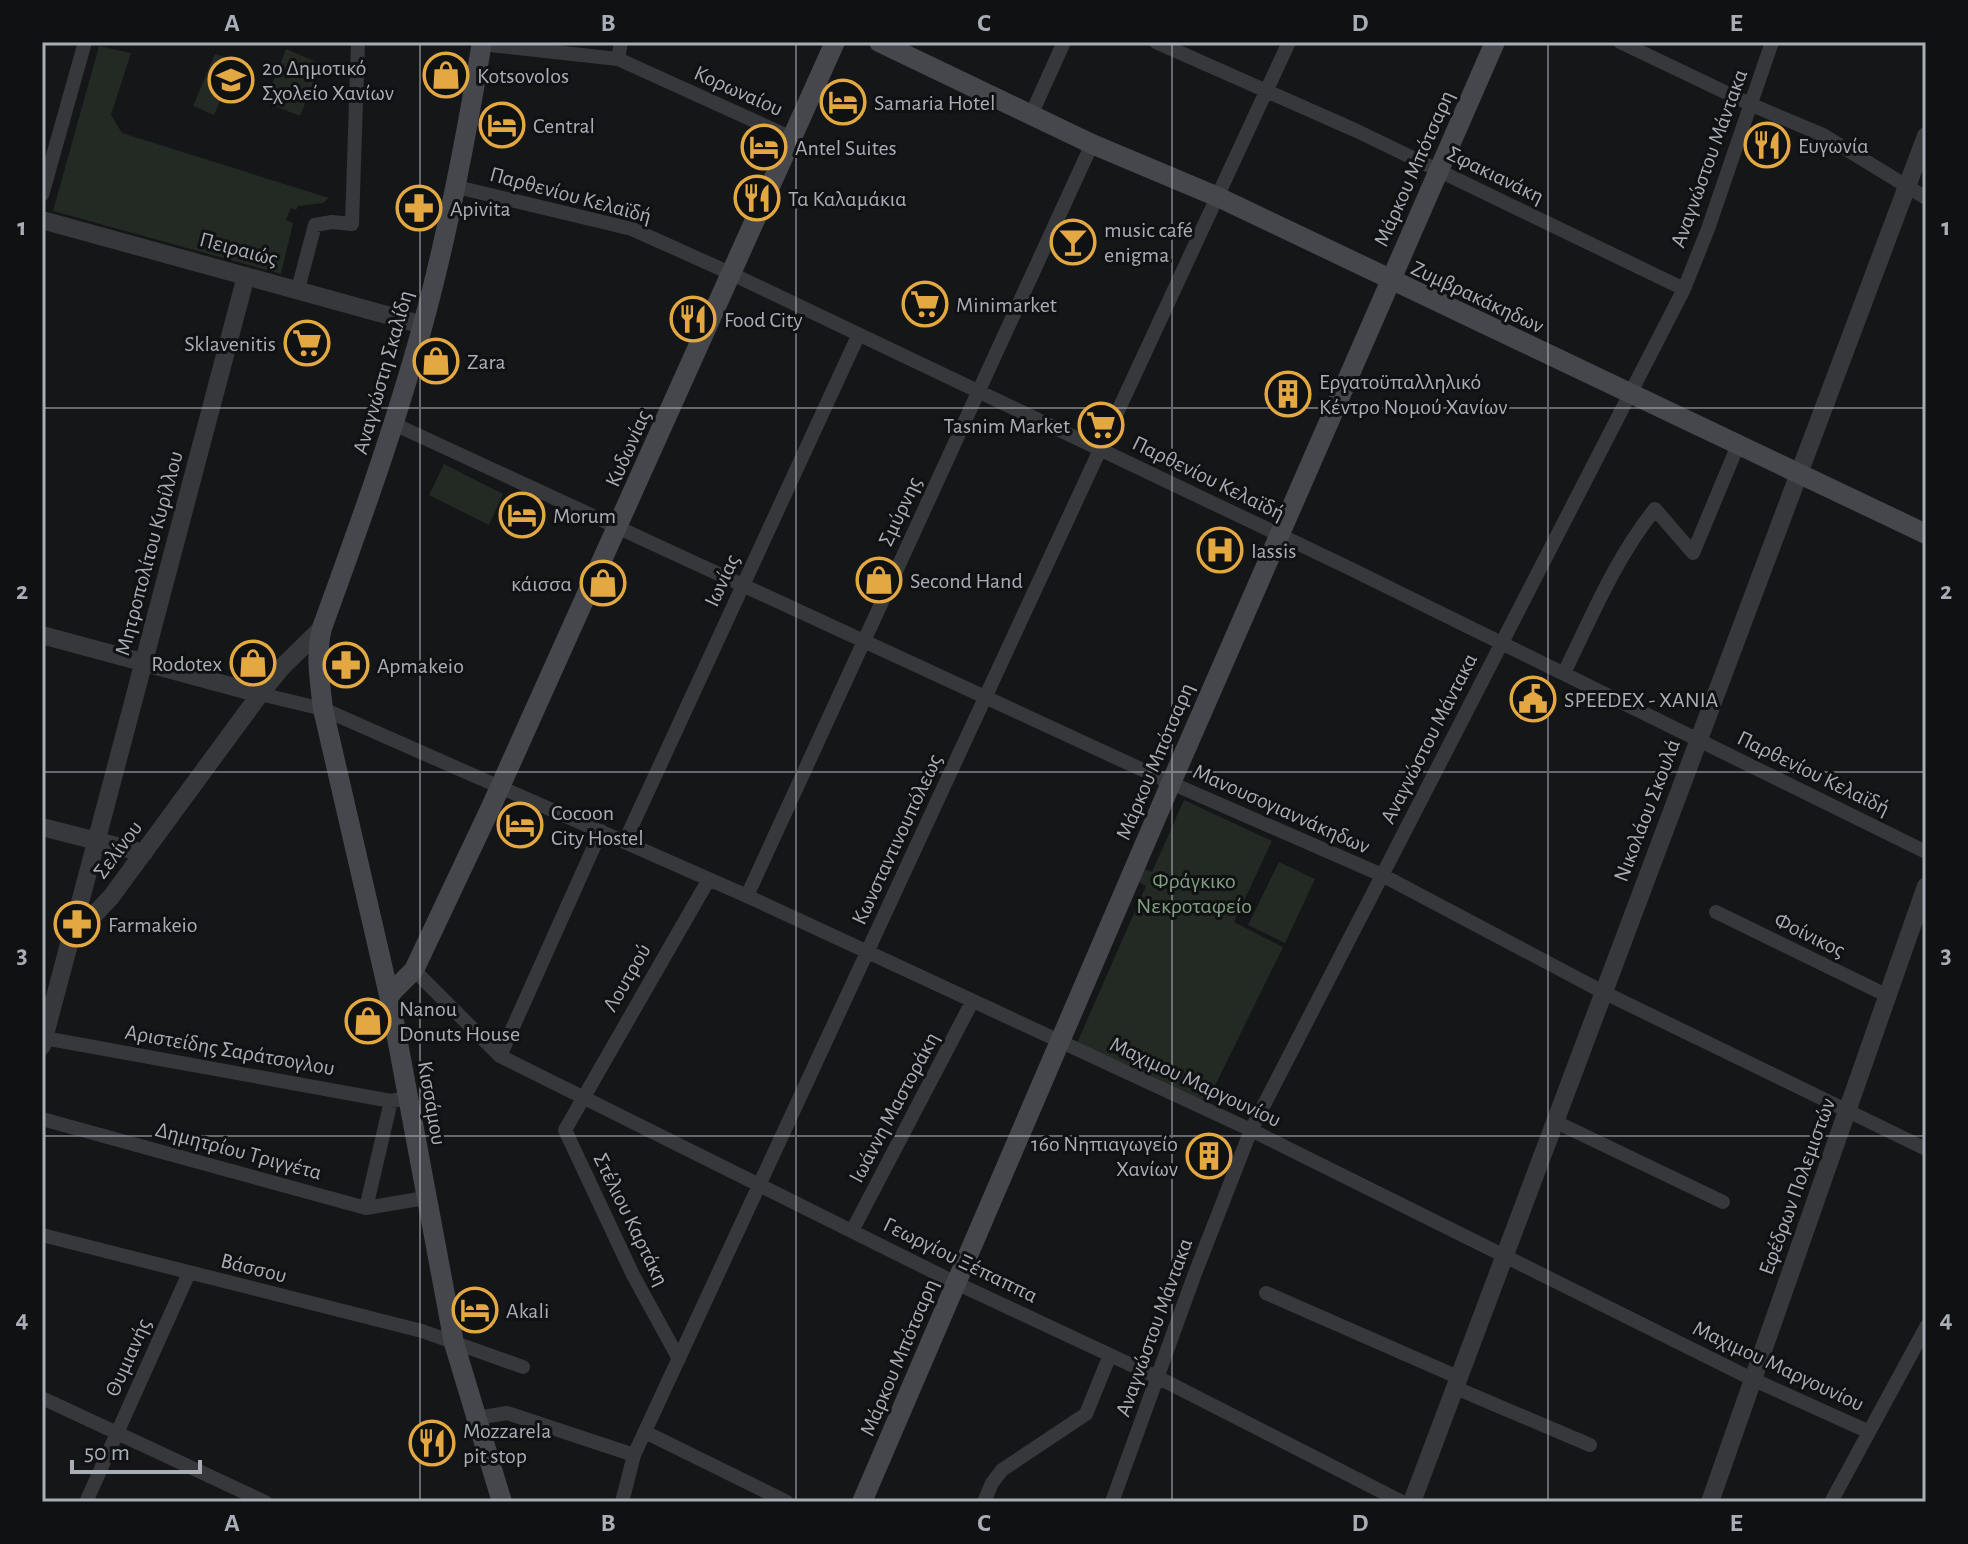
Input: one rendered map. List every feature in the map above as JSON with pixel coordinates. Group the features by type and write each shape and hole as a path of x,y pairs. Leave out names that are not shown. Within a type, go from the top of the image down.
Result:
{"main road":[{"name":"Κυδωνίας","path":"389,995 414,970 835,42"},
{"name":"Ζυμβρακάκηδων","path":"879,42 1092,144 1218,197 1926,534"},
{"name":"Μάρκου Μπότσαρη","path":"862,1502 1171,783 1495,42"},
{"name":"Αναγνώστη Σκαλίδη","path":"323,709 318,645 322,628 394,424 423,325 457,187 482,43"},
{"name":"Κισσάμου","path":"323,709 389,995 400,1099 425,1198 454,1343 502,1502"}],"street":[{"path":"42,195 85,42"},
{"path":"298,289 315,225 332,222 352,224 358,42"},
{"path":"618,59 621,42"},
{"path":"1031,115 1064,42"},
{"name":"Σφακιανάκη","path":"1156,42 1438,171 1684,289"},
{"name":"Κωνσταντινουπόλεως","path":"622,1502 634,1455 1289,42"},
{"path":"1620,42 1823,135 1926,198"},
{"name":"Αναγνώστου Μάντακα","path":"1112,1502 1251,1130 1684,289 1772,42"},
{"name":"Κορωναίου","path":"482,43 618,59 792,138"},
{"name":"Νικολάου Σκουλά","path":"1412,1502 1926,136"},
{"name":"Σμύρνης","path":"747,896 1092,144"},
{"name":"Παρθενίου Κελαϊδή","path":"457,187 632,229 730,273 1279,535 1926,852"},
{"name":"Πειραιώς","path":"42,220 423,325"},
{"name":"Μητροπολίτου Κυρίλλου","path":"72,938 95,841 246,276"},
{"name":"Ιωνίας","path":"625,841 858,336"},
{"name":"Μανουσογιαννάκηδων","path":"394,424 1171,783 1382,875 1603,992 1926,1149"},
{"path":"1564,673 1607,586 1655,509 1693,553 1738,445"},
{"name":"Σελίνου","path":"43,1042 47,1006 72,938 111,897 260,694 282,667 322,628"},
{"path":"42,635 260,694"},
{"name":"Μαχιμου Mαργουνίου","path":"260,694 323,709 747,896 1251,1130 1752,1379 1867,1431"},
{"path":"42,827 144,853"},
{"path":"414,970 500,1056 601,831"},
{"name":"Λουτρού","path":"581,1098 709,879"},
{"name":"Εφέδρων Πολεμιστών","path":"1710,1502 1926,886"},
{"name":"Φοίνικος","path":"1716,912 1886,995"},
{"name":"Ιωάννη Μαστοράκη","path":"852,1231 972,1002"},
{"name":"Αριστείδης Σαράτσογλου","path":"43,1042 400,1099"},
{"name":"Γεωργίου Ξέπαππα","path":"500,1056 956,1283 1157,1377 1402,1502"},
{"name":"Στέλιου Καρτάκη","path":"581,1098 565,1130 633,1275 679,1359"},
{"name":"Κισσάμου","path":"366,1208 400,1099"},
{"name":"Δημητρίου Τριγγέτα","path":"42,1119 366,1208 425,1198"},
{"path":"1556,1122 1723,1202"},
{"name":"Βάσσου","path":"42,1235 422,1331 523,1367"},
{"name":"Θυμιανής","path":"86,1502 189,1273"},
{"path":"1266,1293 1590,1445"},
{"path":"1834,1501 1867,1431 1926,1327"},
{"path":"984,1502 1002,1470 1086,1414 1110,1355"},
{"path":"42,1398 265,1502"},
{"path":"477,1418 507,1413 634,1455"},
{"path":"645,1432 787,1502"}],"green space":[{"path":"99,46 131,53 111,115 122,133 329,198 323,203 298,206 296,210 291,208 286,220 293,223 281,274 53,211"},
{"path":"286,49 321,64 300,116 265,102"},
{"path":"215,54 237,62 214,115 193,106"},
{"path":"444,464 503,494 489,525 429,495"},
{"name":"Φράγκικο Νεκροταφείο","path":"1184,800 1272,841 1234,922 1283,947 1207,1102 1077,1043 1146,886 1139,882 1145,869 1152,872"},
{"path":"1279,862 1315,879 1285,943 1248,925"}],"place":[{"name":"Kotsovolos","path":"446,75"},
{"name":"2ο Δημοτικό Σχολείο Χανίων","path":"231,80"},
{"name":"Samaria Hotel","path":"843,102"},
{"name":"Central","path":"502,125"},
{"name":"Ευγωνία","path":"1767,145"},
{"name":"Antel Suites","path":"764,147"},
{"name":"Τα Καλαμάκια","path":"757,198"},
{"name":"Apivita","path":"419,208"},
{"name":"music café enigma","path":"1073,242"},
{"name":"Minimarket","path":"925,304"},
{"name":"Food City","path":"693,319"},
{"name":"Sklavenitis","path":"307,343"},
{"name":"Zara","path":"436,361"},
{"name":"Εργατοϋπαλληλικό Κέντρο Νομού Χανίων","path":"1288,394"},
{"name":"Tasnim Market","path":"1101,425"},
{"name":"Morum","path":"522,515"},
{"name":"Iassis","path":"1220,550"},
{"name":"Second Hand","path":"879,580"},
{"name":"κάισσα","path":"603,583"},
{"name":"Rodotex","path":"253,663"},
{"name":"Apmakeio","path":"346,665"},
{"name":"SPEEDEX - ΧΑΝΙΑ","path":"1533,699"},
{"name":"Cocoon City Hostel","path":"520,825"},
{"name":"Farmakeio","path":"77,924"},
{"name":"Nanou Donuts House","path":"368,1021"},
{"name":"16ο Νηπιαγωγείο Χανίων","path":"1209,1156"},
{"name":"Akali","path":"475,1310"},
{"name":"Mozzarela pit stop","path":"432,1443"}]}
